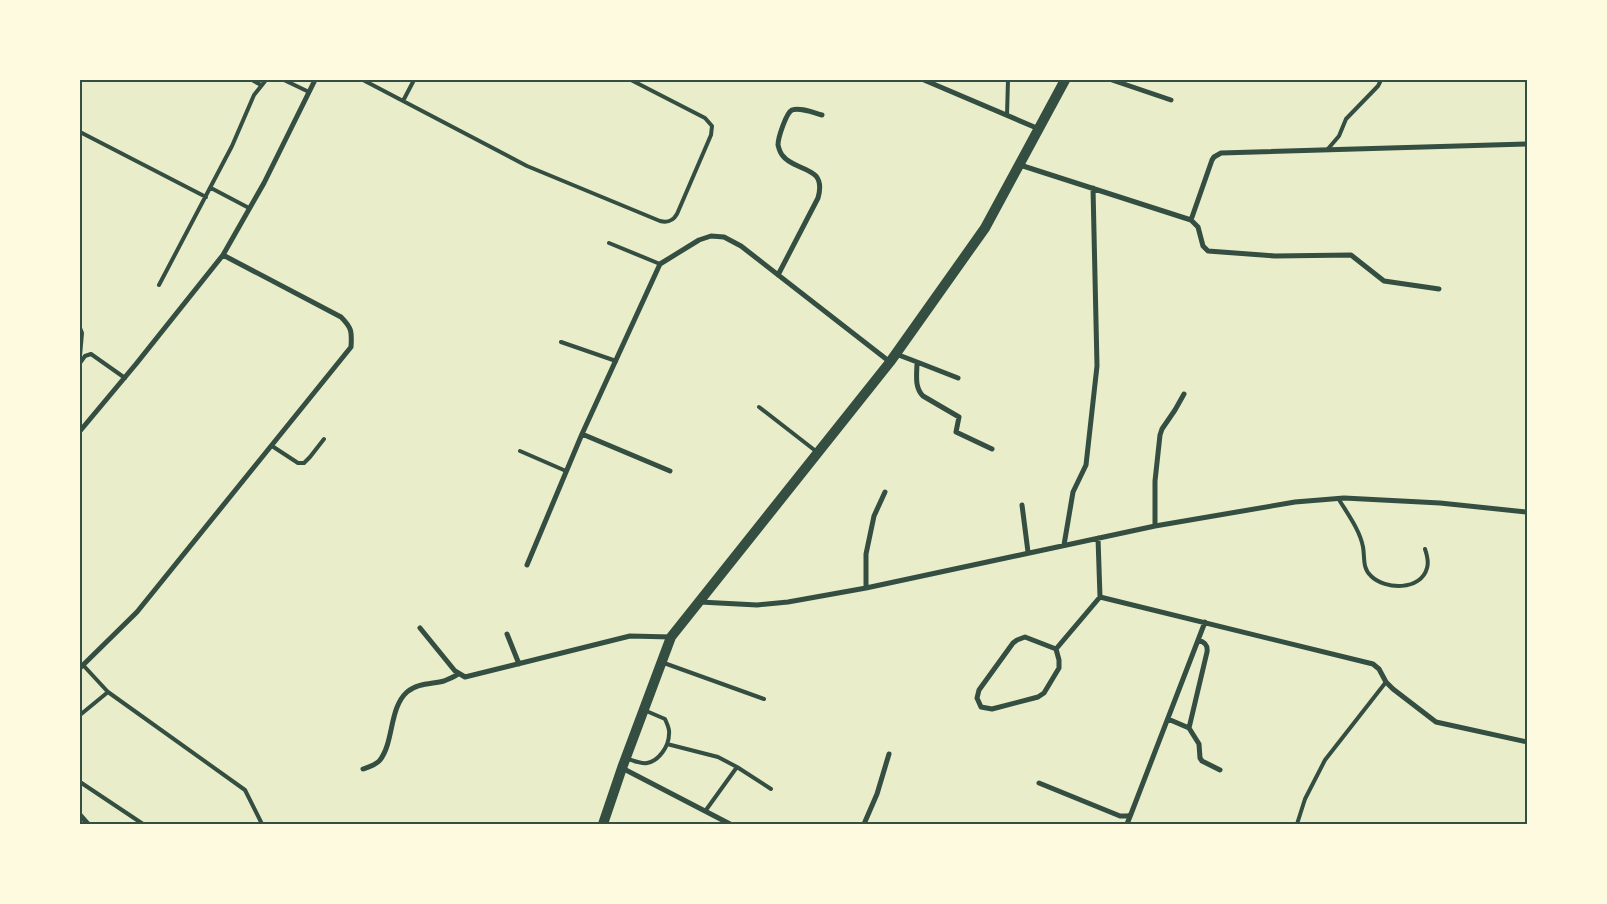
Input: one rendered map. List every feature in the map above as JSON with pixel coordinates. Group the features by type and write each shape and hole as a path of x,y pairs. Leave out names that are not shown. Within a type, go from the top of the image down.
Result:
{"main road":[{"path":"603,824 671,637 893,358 985,228 1065,80"}],"street":[{"path":"80,430 125,378 223,255 264,183 315,80"},
{"path":"924,80 1038,129"},
{"path":"942,80 942,88"},
{"path":"1112,80 1171,100"},
{"path":"778,275 818,198 820,186 815,175 785,159 778,147 779,139 787,115 792,110 797,109 822,116"},
{"path":"1191,220 1212,160 1218,154 1527,144"},
{"path":"1019,165 1191,220 1198,227 1203,246 1208,251 1274,256 1350,256 1384,281 1440,289"},
{"path":"1064,545 1073,492 1086,465 1097,366 1093,188"},
{"path":"527,565 582,434 660,264 699,240 718,236 730,240 893,358 917,362 958,378"},
{"path":"81,666 138,612 351,347 352,335 349,326 341,317 223,255"},
{"path":"917,362 917,384 920,394 958,418 956,432 992,449"},
{"path":"1155,526 1155,481 1160,435 1184,394"},
{"path":"582,434 670,471"},
{"path":"866,588 866,554 874,516 885,492"},
{"path":"700,602 756,605 788,602 866,588 1155,526 1295,502 1338,498 1440,503 1527,512"},
{"path":"1022,505 1028,552"},
{"path":"1056,649 1100,597 1098,538"},
{"path":"1100,597 1373,664 1379,669 1386,682 1402,697 1436,722 1527,742"},
{"path":"1128,824 1205,622"},
{"path":"420,628 458,674"},
{"path":"507,634 519,664"},
{"path":"363,769 372,766 380,760 402,697 409,690 417,686 447,680 458,674 469,676 630,636 671,637"},
{"path":"1025,638 1056,649 1059,668 1041,695 989,709 981,707 977,698 980,690 1017,640 1025,638"},
{"path":"1189,728 1207,652 1206,645 1198,640"},
{"path":"1168,719 1189,728 1198,744 1202,761 1220,770"},
{"path":"864,824 877,794 889,754"},
{"path":"624,763 730,824"},
{"path":"1039,783 1120,816 1131,814"},
{"path":"80,815 88,824"}],"lane":[{"path":"252,80 261,85"},
{"path":"159,285 232,146 254,95 266,80"},
{"path":"284,80 309,92"},
{"path":"363,80 528,166 660,221 670,221 677,214 711,135 712,126 705,118 631,80"},
{"path":"403,101 414,80"},
{"path":"1007,116 1008,80"},
{"path":"1327,150 1339,136 1346,119 1378,86 1381,80"},
{"path":"80,132 206,197"},
{"path":"210,188 249,208"},
{"path":"609,243 660,264"},
{"path":"80,328 82,333 80,356"},
{"path":"561,342 616,361"},
{"path":"80,363 85,356 91,354 125,378"},
{"path":"759,407 819,453"},
{"path":"272,446 298,463 304,463 324,439"},
{"path":"520,451 566,471"},
{"path":"1338,498 1361,539 1366,569 1377,581 1392,586 1407,585 1421,579 1427,568 1425,549"},
{"path":"661,663 764,699"},
{"path":"81,666 108,692 245,790 262,824"},
{"path":"1297,824 1304,799 1325,760 1386,682"},
{"path":"80,715 108,692"},
{"path":"624,763 644,764 654,761 661,754 670,737 665,719 644,710"},
{"path":"667,744 718,757 771,789"},
{"path":"706,810 737,767"},
{"path":"80,782 143,824"}]}
